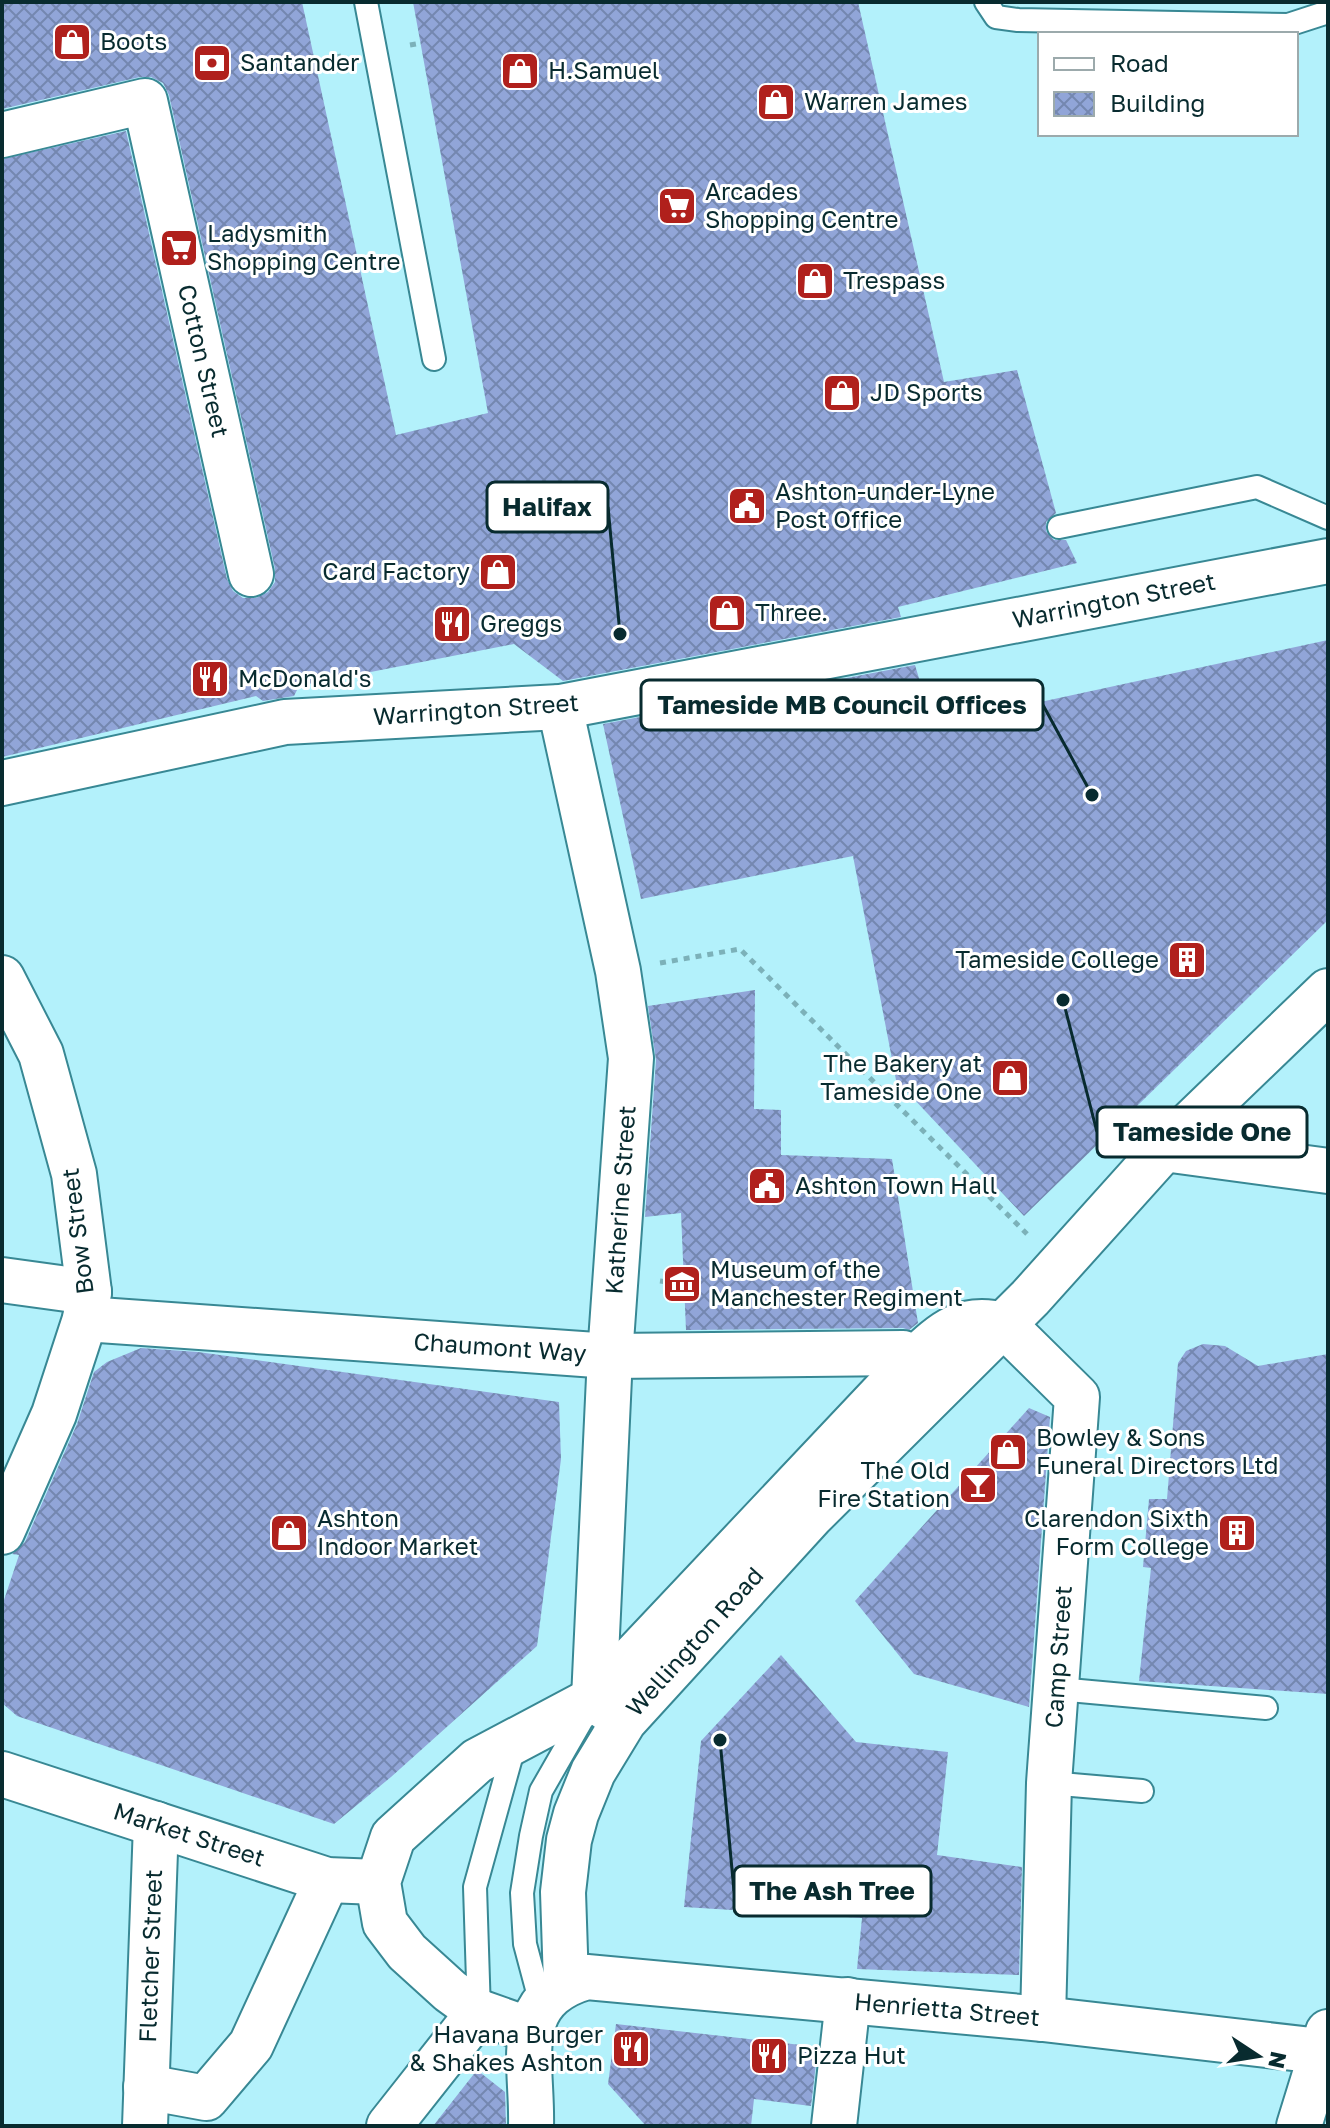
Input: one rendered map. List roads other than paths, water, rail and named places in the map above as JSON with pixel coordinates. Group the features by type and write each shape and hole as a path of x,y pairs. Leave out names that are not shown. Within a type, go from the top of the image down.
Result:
{"main road":[{"name":"Cotton Street","path":"2,135 145,101 251,574"},
{"name":"Warrington Street","path":"2,783 285,722 560,707 1328,561"},
{"name":"Katherine Street","path":"560,707 618,971 631,1058 610,1356 609,1710"},
{"name":"Bow Street","path":"2,978 41,1054 74,1174 87,1306 54,1414 2,1531"},
{"name":"Wellington Road","path":"609,1710 1004,1325 1164,1149 1328,991"},
{"path":"1164,1149 1328,1171"},
{"name":"Chaumont Way","path":"2,1280 87,1306 610,1356 903,1353 913,1361"},
{"name":"Wellington Road","path":"531,2126 569,1840 593,1772 609,1710 913,1361 945,1331 982,1319 1004,1325"},
{"name":"Camp Street","path":"1004,1325 1077,1397 1049,1783 1043,2019"},
{"path":"546,2005 479,2012 450,1991 407,1952 385,1923 378,1882 393,1837 477,1761 515,1741 609,1710"},
{"name":"Market Street","path":"2,1774 327,1880 378,1882"},
{"name":"Fletcher Street","path":"156,1824 145,2111 206,2098 251,2045 327,1880"},
{"name":"Henrietta Street","path":"546,2005 587,1977 613,1978 1326,2045"},
{"path":"834,2126 848,2000"},
{"path":"389,2126 479,2012"},
{"path":"1299,2126 1326,2045"}],"lane":[{"path":"366,2 434,359"},
{"path":"991,10 1018,20 1288,25 1328,12"},
{"path":"1059,527 1257,487 1328,518"},
{"path":"1058,1689 1266,1708"},
{"path":"479,2012 475,1887 515,1741"},
{"path":"1049,1783 1142,1791"}],"place":[{"name":"Boots","path":"72,42"},
{"name":"Santander","path":"212,63"},
{"name":"H.Samuel","path":"520,71"},
{"name":"Warren James","path":"776,102"},
{"name":"Arcades Shopping Centre","path":"677,206"},
{"name":"Ladysmith Shopping Centre","path":"179,248"},
{"name":"Trespass","path":"815,281"},
{"name":"JD Sports","path":"842,393"},
{"name":"Ashton-under-Lyne Post Office","path":"747,506"},
{"name":"Card Factory","path":"498,572"},
{"name":"Three.","path":"727,613"},
{"name":"Greggs","path":"452,624"},
{"name":"Halifax","path":"620,634"},
{"name":"McDonald's","path":"210,679"},
{"name":"Tameside MB Council Offices","path":"1092,795"},
{"name":"Tameside College","path":"1187,960"},
{"name":"Tameside One","path":"1063,1000"},
{"name":"The Bakery at Tameside One","path":"1010,1078"},
{"name":"Ashton Town Hall","path":"767,1186"},
{"name":"Museum of the Manchester Regiment","path":"682,1284"},
{"name":"Bowley & Sons Funeral Directors Ltd","path":"1008,1452"},
{"name":"The Old Fire Station","path":"978,1485"},
{"name":"Ashton Indoor Market","path":"289,1533"},
{"name":"Clarendon Sixth Form College","path":"1237,1533"},
{"name":"The Ash Tree","path":"720,1740"},
{"name":"Havana Burger & Shakes Ashton","path":"631,2049"},
{"name":"Pizza Hut","path":"769,2056"}]}
